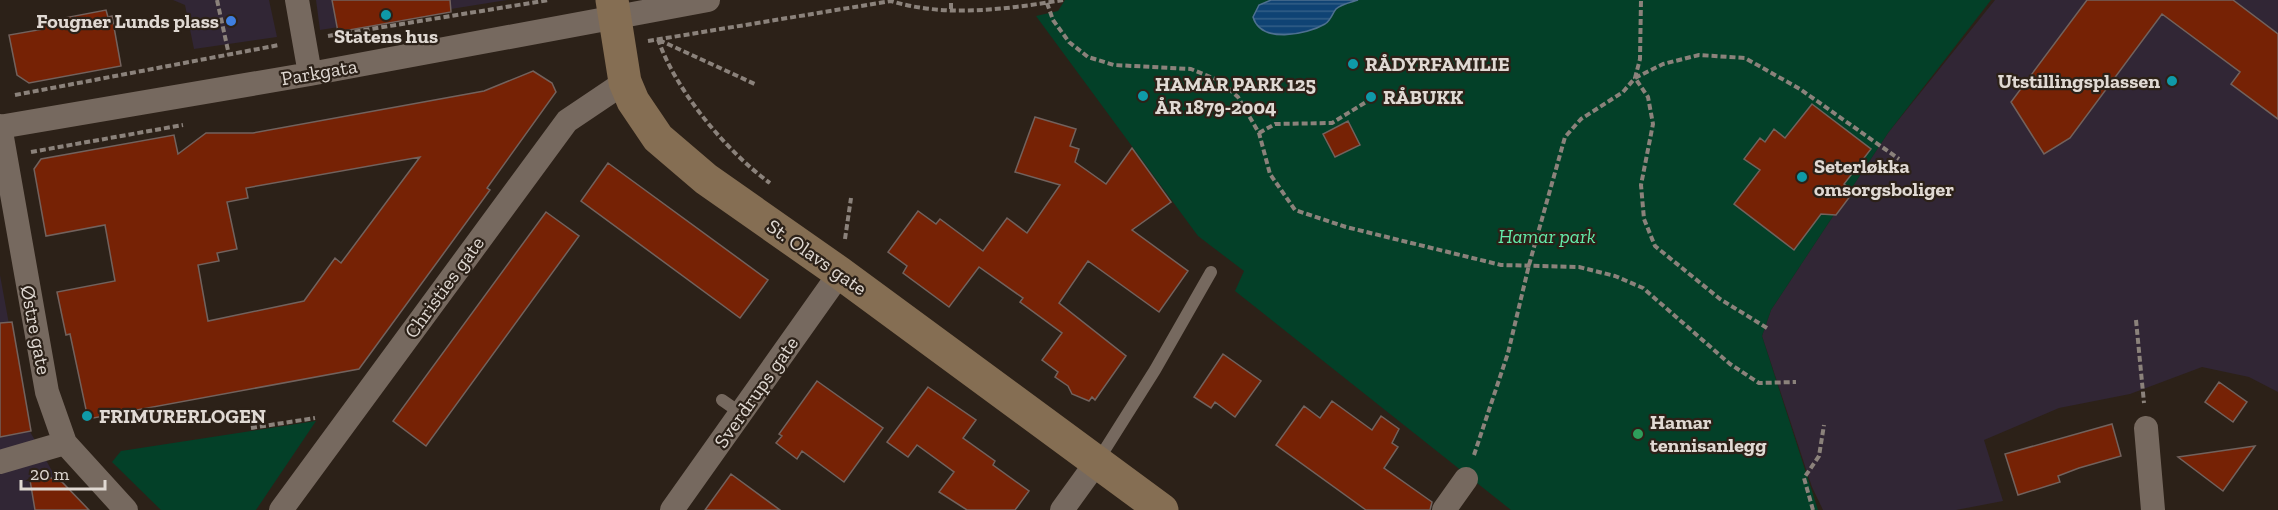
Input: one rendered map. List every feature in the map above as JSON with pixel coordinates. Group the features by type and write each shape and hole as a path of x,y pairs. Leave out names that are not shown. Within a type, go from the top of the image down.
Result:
{"main road":[{"name":"St. Olavs gate","path":"613,8 625,82 633,101 658,138 706,179 840,273 1162,510"}],"street":[{"path":"297,0 310,74"},
{"name":"Parkgata","path":"0,127 310,74 613,8 708,0"},
{"name":"Christies gate","path":"281,510 567,121 625,82"},
{"name":"Østre gate","path":"0,127 48,392 65,443 126,510"},
{"name":"Sverdrups gate","path":"672,510 840,273"},
{"path":"2146,428 2153,510"},
{"path":"0,462 65,443"},
{"path":"1062,510 1096,463"},
{"path":"1444,510 1466,479"}],"lane":[{"path":"1096,463 1155,370 1211,272"},
{"path":"722,400 742,414"}],"path":[{"path":"217,0 229,55"},
{"path":"322,37 549,0"},
{"path":"951,0 951,9"},
{"path":"647,41 891,1 906,6 951,9 1011,9 1063,0"},
{"path":"1641,0 1640,59 1635,78 1648,97 1653,124 1641,185 1644,219 1655,246 1720,299 1767,328"},
{"path":"1047,3 1053,20 1070,42 1088,57 1114,65 1191,69 1220,81 1238,98 1259,133 1270,174 1295,210 1346,227 1500,265 1579,267 1615,276 1643,288 1730,363 1759,383 1796,382"},
{"path":"657,33 666,62 730,148 751,170 779,190"},
{"path":"658,40 757,85"},
{"path":"10,96 286,44"},
{"path":"1466,479 1508,353 1529,265 1565,137 1581,118 1623,92 1635,78 1663,64 1699,55 1745,58 1800,89 1899,159"},
{"path":"1259,133 1275,124 1332,123 1366,102"},
{"path":"840,273 851,198"},
{"path":"836,231 845,238"},
{"path":"2136,320 2146,428"},
{"path":"251,428 310,419 358,403"},
{"path":"1813,510 1804,478 1820,456 1824,425"}],"shaded area":[{"name":"Fougner Lunds plass","path":"173,0 269,0 277,37 194,49 185,5"},
{"name":"Statens hus","path":"316,0 507,0 320,30"},
{"path":"1995,0 2278,0 2278,392 2249,377 2202,367 2130,394 2059,408 1984,440 2003,501 1956,510 1823,510 1812,487 1762,336 1771,310 1888,133"},
{"path":"0,275 28,428 56,478 87,510 0,510"}],"green space":[{"name":"Hamar park","path":"1065,0 1991,0 1888,133 1771,310 1762,336 1818,510 1511,510 1235,291 1244,271 1198,236 1036,16 1058,11"},
{"path":"316,421 256,510 161,510 112,462 121,451"}],"water":[{"path":"1271,0 1358,0 1338,7 1327,22 1317,28 1285,35 1265,31 1258,26 1253,17 1259,5"}],"building":[{"name":"Statens hus","path":"332,0 450,0 451,12 338,32"},
{"path":"2087,0 2233,0 2278,34 2278,119 2231,84 2240,72 2162,14 2070,138 2044,154 2011,102"},
{"path":"106,10 108,17 112,16 121,66 29,83 17,75 9,35 44,29 43,22"},
{"path":"533,71 552,83 556,92 487,188 490,190 359,369 88,419 70,334 66,335 57,292 115,281 105,225 46,236 34,169 41,159 174,135 178,154 206,133 253,133 484,91","holes":["420,157 341,263 335,258 304,301 208,321 198,265 219,261 217,253 237,249 227,202 248,198 246,188"]},
{"name":"Seterløkka omsorgsboliger","path":"1812,104 1871,149 1844,184 1854,191 1836,215 1821,214 1794,250 1734,204 1760,170 1744,159 1760,138 1765,142 1774,129 1785,138"},
{"path":"1035,117 1076,129 1070,146 1079,149 1075,162 1106,184 1132,148 1171,202 1132,230 1188,271 1159,312 1088,261 1059,303 1126,356 1095,400 1092,397 1089,401 1072,394 1068,386 1055,377 1058,372 1042,360 1062,333 1020,302 1023,298 979,267 949,307 903,273 907,266 888,252 918,211 936,224 940,219 983,251 1007,218 1027,233 1060,185 1015,172"},
{"path":"1348,121 1360,145 1335,157 1323,134"},
{"path":"608,163 768,280 740,318 581,201"},
{"path":"546,212 579,236 426,446 393,421"},
{"path":"12,322 31,431 0,437 0,323"},
{"path":"1223,354 1261,381 1235,417 1215,402 1211,408 1194,397"},
{"path":"817,381 883,428 844,482 802,451 797,459 776,443 782,436 779,434"},
{"path":"2219,382 2247,402 2233,422 2205,402"},
{"path":"928,387 976,420 963,438 995,461 993,465 1029,491 1015,510 967,510 939,492 954,472 917,445 908,457 887,442"},
{"path":"1332,401 1372,430 1381,416 1399,429 1392,443 1398,447 1384,468 1432,502 1430,510 1366,510 1276,445 1304,406 1320,418"},
{"path":"2112,424 2121,456 2079,468 2058,476 2060,482 2018,495 2005,454"},
{"path":"2255,446 2223,491 2178,457"},
{"path":"731,474 780,510 705,510"},
{"path":"48,477 62,482 89,510 35,510 30,480"}],"place":[{"name":"Statens hus","path":"386,15"},
{"name":"Fougner Lunds plass","path":"231,21"},
{"name":"RÅDYRFAMILIE","path":"1353,64"},
{"name":"Utstillingsplassen","path":"2172,81"},
{"name":"HAMAR PARK 125 ÅR 1879-2004","path":"1143,96"},
{"name":"RÅBUKK","path":"1371,97"},
{"name":"Seterløkka omsorgsboliger","path":"1802,177"},
{"name":"FRIMURERLOGEN","path":"87,416"},
{"name":"Hamar tennisanlegg","path":"1638,434"}]}
